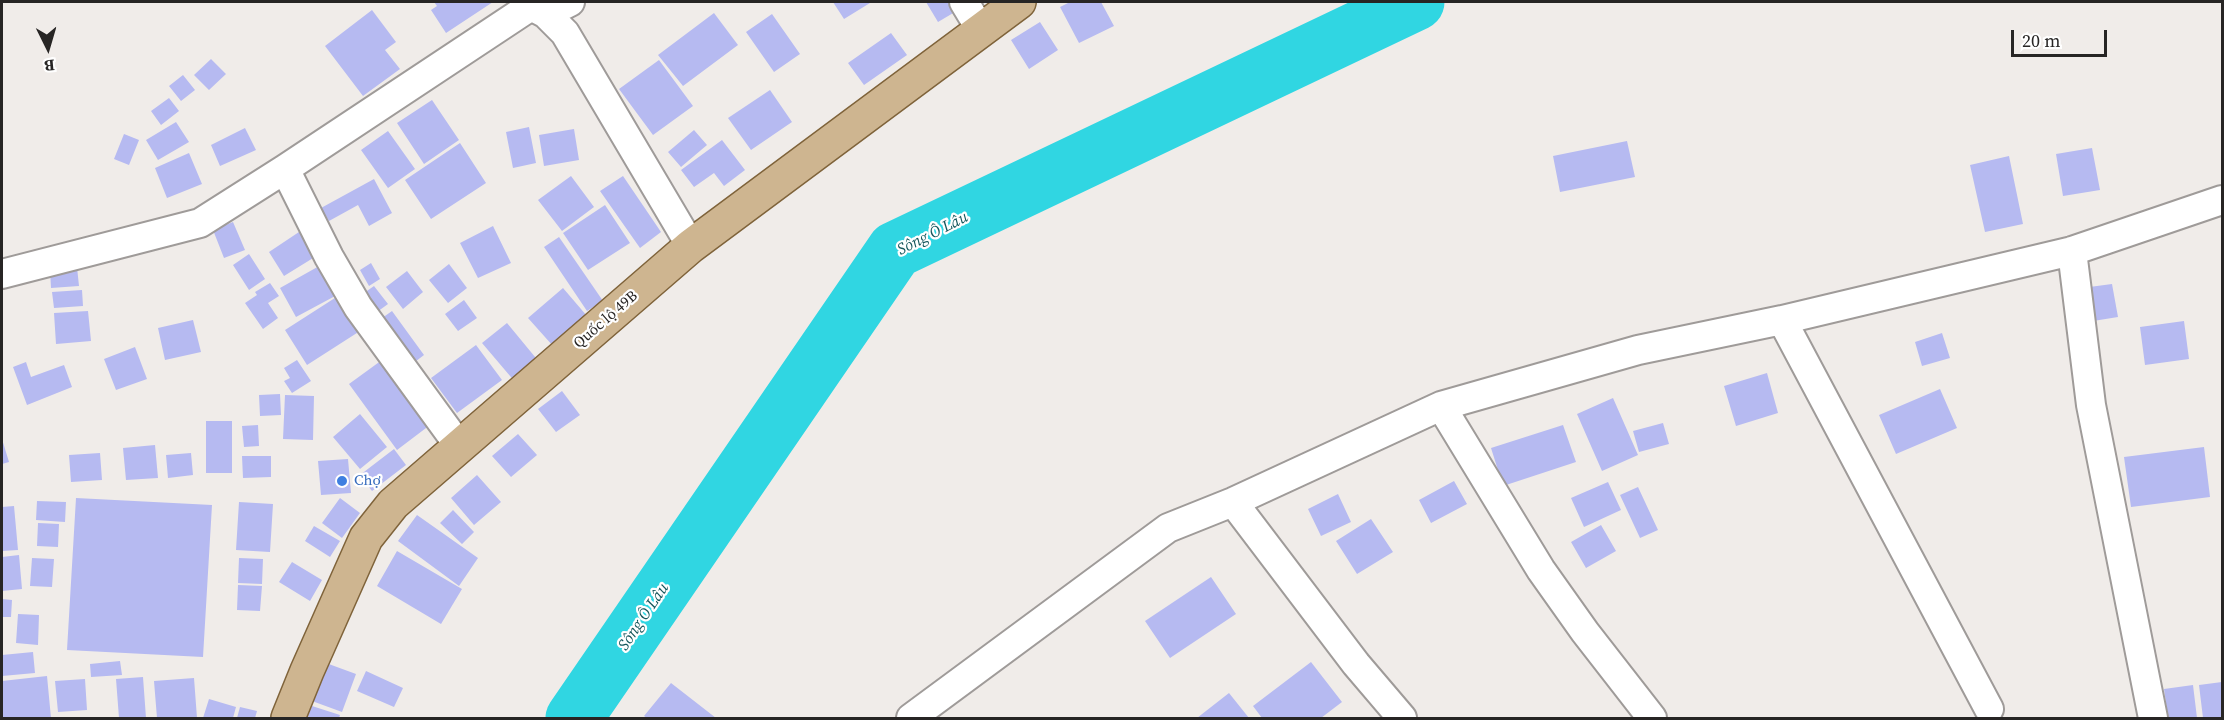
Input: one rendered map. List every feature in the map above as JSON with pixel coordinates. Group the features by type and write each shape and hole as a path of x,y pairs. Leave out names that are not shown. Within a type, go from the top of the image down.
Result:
{"main road":[{"name":"Quốc lộ 49B","path":"288,718 366,538 393,504 691,246 1019,2"}],"street":[{"path":"964,2 981,30"},
{"path":"2,274 200,223 544,6 565,33 691,246"},
{"path":"285,169 329,257 358,307 460,447"},
{"path":"911,718 1168,528 1233,502 1441,406 1638,350 1782,320 2072,251 2223,200"},
{"path":"2072,251 2091,405 2153,718"},
{"path":"1782,320 1989,709"},
{"path":"1441,406 1541,570 1585,632 1652,718"},
{"path":"1233,502 1356,664 1402,718"}],"building":[{"path":"434,2 493,2 446,33 431,10 437,6"},
{"path":"833,2 868,2 870,3 844,19"},
{"path":"926,2 956,2 960,9 938,22"},
{"path":"1070,2 1101,2 1114,26 1079,43 1060,7"},
{"path":"372,10 396,42 385,50 400,69 363,96 325,46"},
{"path":"714,13 738,45 683,86 658,55"},
{"path":"772,14 800,54 774,72 746,32"},
{"path":"1040,22 1058,50 1029,69 1011,40"},
{"path":"891,33 907,55 864,85 848,63"},
{"path":"211,59 226,74 209,90 194,75"},
{"path":"659,60 693,106 653,135 619,89"},
{"path":"183,75 195,90 181,101 169,86"},
{"path":"770,90 792,122 751,150 728,118"},
{"path":"169,98 179,111 161,125 151,111"},
{"path":"432,100 459,140 424,164 397,123"},
{"path":"176,122 189,142 158,160 146,140"},
{"path":"529,127 536,163 513,168 506,132"},
{"path":"245,128 256,150 220,166 211,145"},
{"path":"574,129 579,160 544,166 539,135"},
{"path":"694,130 707,145 681,167 668,152"},
{"path":"388,131 415,169 388,188 361,150"},
{"path":"124,134 139,140 129,165 114,159"},
{"path":"722,140 745,170 724,186 714,173 694,187 681,170"},
{"path":"1627,141 1635,177 1560,192 1553,156"},
{"path":"460,143 486,183 431,219 405,180"},
{"path":"2092,148 2100,190 2063,196 2056,154"},
{"path":"189,153 202,184 167,198 155,168"},
{"path":"2009,156 2023,224 1985,232 1970,165"},
{"path":"571,176 594,207 562,231 538,200"},
{"path":"623,176 661,232 640,248 600,191"},
{"path":"374,179 392,213 369,226 358,205 329,221 321,208"},
{"path":"605,205 630,243 588,270 563,233"},
{"path":"233,222 245,250 224,258 213,230"},
{"path":"493,226 511,263 478,278 460,243"},
{"path":"302,230 318,255 284,276 269,252"},
{"path":"559,237 603,301 587,311 544,247"},
{"path":"249,254 265,279 249,290 233,265"},
{"path":"371,263 380,279 369,286 360,270"},
{"path":"449,264 467,288 448,303 429,280"},
{"path":"321,265 337,295 296,317 280,288"},
{"path":"77,267 79,286 51,288 50,269"},
{"path":"407,271 423,292 403,309 386,287"},
{"path":"270,283 279,296 268,303 278,318 263,329 245,303 257,295 255,292"},
{"path":"2112,284 2118,317 2087,322 2082,288"},
{"path":"374,286 388,304 377,312 364,293"},
{"path":"563,288 587,316 553,346 528,318"},
{"path":"82,290 83,306 54,308 52,292"},
{"path":"338,296 360,331 307,365 285,330"},
{"path":"464,300 477,318 458,331 445,314"},
{"path":"88,311 91,341 56,344 54,313"},
{"path":"392,311 424,355 407,368 375,323"},
{"path":"193,320 201,352 165,360 158,328"},
{"path":"2184,321 2189,359 2145,365 2140,327"},
{"path":"507,323 540,363 516,383 482,343"},
{"path":"1942,333 1950,358 1922,366 1915,342"},
{"path":"476,345 502,380 457,413 431,378"},
{"path":"135,347 147,379 116,390 104,359"},
{"path":"297,360 311,381 292,393 284,381 290,378 284,368"},
{"path":"382,360 430,425 397,450 349,384"},
{"path":"26,362 31,377 64,365 72,387 27,405 13,367"},
{"path":"1767,373 1778,413 1736,426 1724,386"},
{"path":"1940,389 1957,428 1896,454 1879,415"},
{"path":"562,391 580,415 556,432 538,409"},
{"path":"280,394 281,415 260,416 259,395"},
{"path":"285,395 314,396 313,440 283,439"},
{"path":"1613,398 1638,455 1602,471 1577,414"},
{"path":"360,414 387,447 360,469 333,437"},
{"path":"206,421 232,421 232,473 206,473"},
{"path":"1663,423 1669,444 1639,452 1633,431"},
{"path":"258,425 259,446 244,447 242,426"},
{"path":"1563,425 1576,462 1503,486 1491,448"},
{"path":"518,434 537,455 511,477 492,456"},
{"path":"2,439 9,462 2,464"},
{"path":"155,445 158,478 126,480 123,448"},
{"path":"2204,447 2210,497 2131,507 2124,457"},
{"path":"394,449 406,465 372,491 360,475"},
{"path":"100,453 102,480 71,482 69,455"},
{"path":"191,453 193,475 168,478 166,455"},
{"path":"242,456 271,456 271,477 243,478"},
{"path":"348,459 351,493 321,495 318,461"},
{"path":"477,475 501,502 474,525 451,498"},
{"path":"1454,481 1467,504 1431,523 1419,500"},
{"path":"1608,482 1621,510 1584,527 1571,498"},
{"path":"1638,487 1658,530 1640,538 1620,495"},
{"path":"1338,494 1351,522 1321,536 1308,509"},
{"path":"76,498 212,505 203,657 67,650"},
{"path":"340,498 360,513 342,538 322,523"},
{"path":"37,501 66,502 65,522 36,520"},
{"path":"239,502 273,504 270,552 236,550"},
{"path":"14,506 18,550 2,551 2,507"},
{"path":"453,510 474,532 462,544 440,523"},
{"path":"417,515 478,558 459,586 398,541"},
{"path":"1371,519 1393,552 1357,574 1336,541"},
{"path":"38,523 59,524 58,547 37,546"},
{"path":"1601,525 1616,551 1586,568 1571,542"},
{"path":"314,526 340,541 330,557 305,541"},
{"path":"397,551 462,589 441,624 377,586"},
{"path":"19,555 22,589 2,591 2,557"},
{"path":"32,558 54,559 52,587 30,586"},
{"path":"239,558 263,559 262,584 238,583"},
{"path":"292,562 322,580 310,601 279,582"},
{"path":"1211,577 1236,614 1170,658 1145,621"},
{"path":"238,585 262,586 260,611 237,610"},
{"path":"2,599 12,600 11,617 2,617"},
{"path":"18,614 39,615 38,645 16,643"},
{"path":"33,652 35,673 2,676 2,655"},
{"path":"120,661 122,675 91,677 90,664"},
{"path":"1311,662 1342,702 1321,718 1262,718 1253,706"},
{"path":"326,663 356,674 342,712 312,701"},
{"path":"366,671 403,688 394,707 357,691"},
{"path":"47,676 51,718 3,718 2,681"},
{"path":"143,677 146,718 119,718 116,679"},
{"path":"194,678 197,718 157,718 154,681"},
{"path":"85,679 87,710 58,712 55,681"},
{"path":"2222,682 2222,718 2203,718 2199,685"},
{"path":"671,683 716,718 647,718 644,716"},
{"path":"2193,685 2197,718 2168,718 2164,689"},
{"path":"1229,693 1249,718 1197,718"},
{"path":"209,699 236,707 233,718 203,718"},
{"path":"312,706 340,715 339,718 307,718"},
{"path":"240,707 257,711 255,718 237,718"}],"waterway":[{"name":"Sông Ô Lâu","path":"574,718 895,250 1416,2"}],"place":[{"name":"Chợ","path":"342,481"}]}
